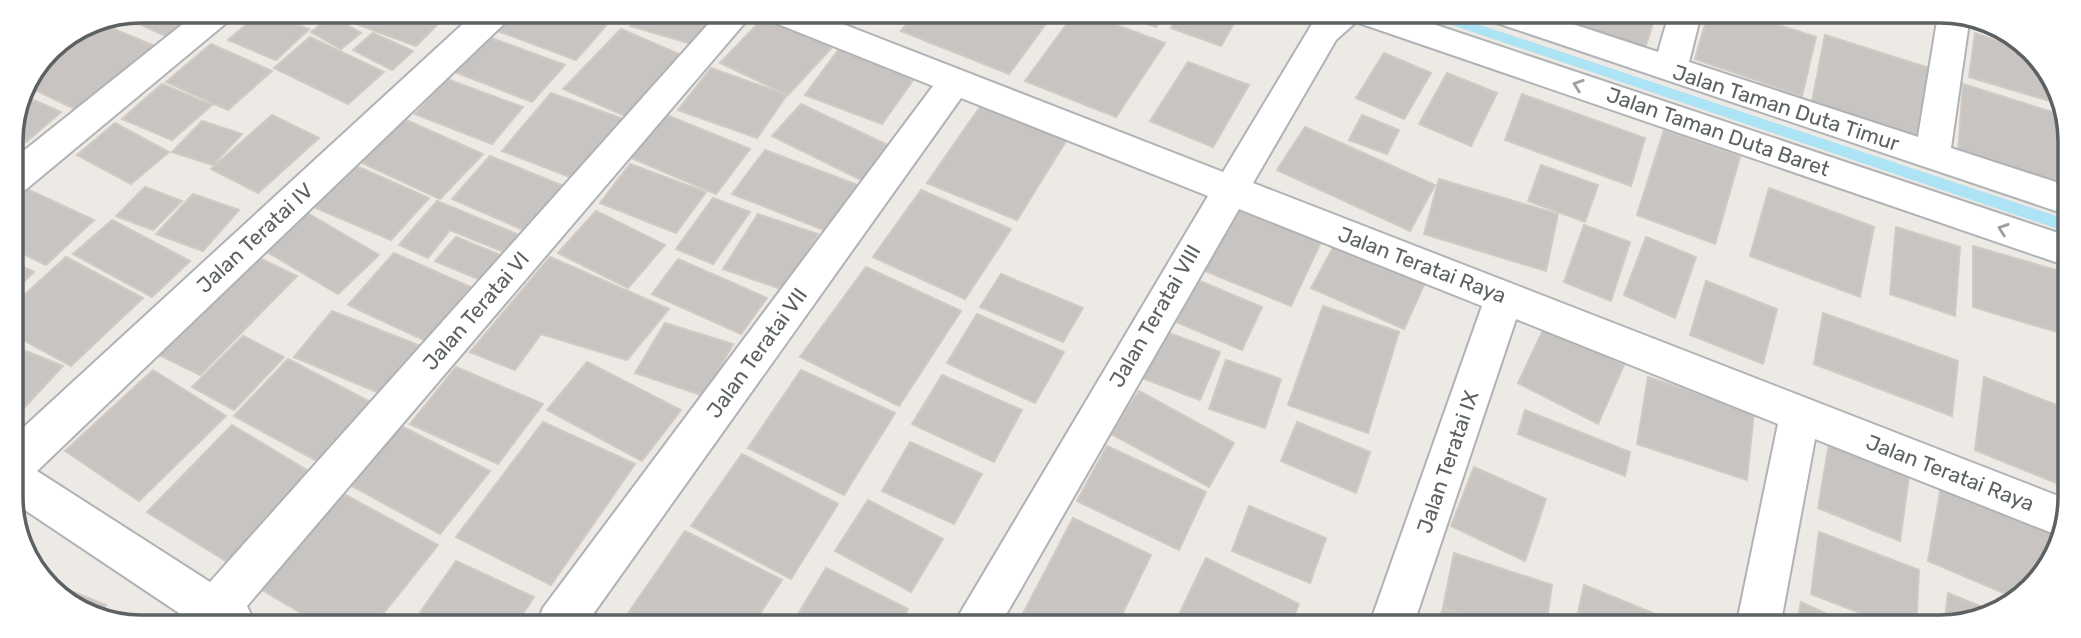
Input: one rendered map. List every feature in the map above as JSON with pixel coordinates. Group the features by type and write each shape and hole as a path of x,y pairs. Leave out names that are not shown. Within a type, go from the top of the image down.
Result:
{"street":[{"path":"23,171 205,23"},
{"name":"Jalan Teratai IV","path":"23,457 485,23"},
{"name":"Jalan Teratai VI","path":"226,615 729,23"},
{"name":"Jalan Teratai Raya","path":"807,23 2056,515"},
{"name":"Jalan Teratai VIII","path":"981,615 1229,189 1324,32 1334,23"},
{"name":"Jalan Taman Duta Baret","path":"1397,23 2058,248"},
{"name":"Jalan Taman Duta Timur","path":"1532,23 2058,198"},
{"path":"1670,69 1683,23"},
{"path":"1933,156 1953,24"},
{"name":"Jalan Teratai VII","path":"566,615 955,81"},
{"name":"Jalan Teratai IX","path":"1395,615 1504,297"},
{"path":"1760,615 1800,414"},
{"name":"Jalan Teratai IV","path":"23,486 221,615"}],"building":[{"path":"138,23 199,23 177,41"},
{"path":"248,23 293,23 309,29 276,60 228,40"},
{"path":"322,23 343,23 361,33 341,49 311,32"},
{"path":"354,23 439,23 416,46"},
{"path":"506,23 608,23 576,60 498,31"},
{"path":"632,23 715,23 699,46 630,26"},
{"path":"758,23 791,23 836,43 788,95 720,63"},
{"path":"907,23 1047,23 1009,74 901,31"},
{"path":"1068,23 1112,23 1165,43 1116,117 1025,81"},
{"path":"1174,23 1234,23 1221,46 1171,28"},
{"path":"1570,23 1653,23 1645,48"},
{"path":"1705,23 1773,23 1816,37 1802,96 1695,59"},
{"path":"110,27 160,48 83,113 35,90 47,69 63,52 96,32"},
{"path":"621,29 693,60 637,121 563,89"},
{"path":"373,33 413,51 392,70 353,50"},
{"path":"1975,33 2008,45 2024,57 2038,75 2051,102 1969,77"},
{"path":"1825,35 1929,68 1918,136 1812,101"},
{"path":"310,37 384,72 348,104 274,68"},
{"path":"489,37 565,65 532,102 455,72"},
{"path":"844,42 921,69 882,124 805,95"},
{"path":"211,44 272,71 228,110 166,82"},
{"path":"1384,53 1431,73 1404,119 1356,98"},
{"path":"1188,62 1249,85 1213,147 1150,121"},
{"path":"711,68 787,95 757,138 678,110"},
{"path":"1447,73 1497,93 1471,146 1419,124"},
{"path":"447,79 523,107 492,144 415,114"},
{"path":"162,84 212,105 172,140 122,119"},
{"path":"1963,84 2055,113 2058,182 1958,152"},
{"path":"551,93 626,120 578,180 502,151"},
{"path":"1522,94 1645,138 1631,186 1505,140"},
{"path":"31,99 61,112 26,142 23,141 23,133"},
{"path":"801,104 894,148 865,182 772,136"},
{"path":"982,104 1068,138 1017,220 927,183"},
{"path":"664,114 750,149 716,194 627,156"},
{"path":"272,115 319,138 258,193 211,169"},
{"path":"1362,115 1399,130 1387,154 1349,140"},
{"path":"404,119 483,154 440,199 360,162"},
{"path":"202,121 242,134 213,165 172,152"},
{"path":"115,123 169,152 131,184 77,155"},
{"path":"1305,127 1435,185 1410,231 1277,170"},
{"path":"1664,130 1740,157 1715,244 1637,215"},
{"path":"765,150 860,186 829,232 732,194"},
{"path":"490,156 573,190 535,235 452,199"},
{"path":"352,164 429,198 391,240 311,206"},
{"path":"630,164 706,192 676,233 600,203"},
{"path":"1541,165 1598,185 1585,222 1528,201"},
{"path":"1439,179 1558,214 1546,271 1424,234"},
{"path":"145,187 182,201 153,230 116,216"},
{"path":"1769,188 1874,227 1860,297 1750,256"},
{"path":"27,189 94,220 46,265 23,254 23,192"},
{"path":"921,190 1011,229 965,299 873,257"},
{"path":"193,194 239,210 203,251 156,234"},
{"path":"713,198 750,212 713,264 676,249"},
{"path":"437,201 529,239 514,256 450,230 428,258 399,245"},
{"path":"1227,206 1321,242 1291,306 1195,267"},
{"path":"304,211 379,255 338,294 262,249"},
{"path":"596,211 665,245 628,288 558,253"},
{"path":"758,214 818,234 784,290 723,269"},
{"path":"112,220 190,261 152,297 73,254"},
{"path":"1584,225 1630,242 1611,301 1564,282"},
{"path":"1896,227 1960,247 1955,316 1890,294"},
{"path":"1340,235 1429,274 1404,329 1311,288"},
{"path":"456,237 515,261 495,286 435,261"},
{"path":"1646,237 1696,257 1675,318 1624,295"},
{"path":"1973,246 2058,271 2058,332 1973,307"},
{"path":"249,253 297,276 200,375 151,351"},
{"path":"394,253 486,294 441,348 348,305"},
{"path":"66,257 143,298 71,366 23,340 23,296"},
{"path":"550,257 669,309 627,360 541,334 515,370 470,352"},
{"path":"678,259 767,298 741,334 652,294"},
{"path":"23,267 34,272 23,282"},
{"path":"866,267 961,311 899,406 800,357"},
{"path":"1001,274 1083,308 1063,342 980,307"},
{"path":"1195,279 1262,307 1242,350 1174,321"},
{"path":"1706,281 1777,309 1763,364 1690,335"},
{"path":"1323,306 1399,332 1368,433 1288,405"},
{"path":"332,311 428,349 391,398 294,357"},
{"path":"1823,313 1958,361 1952,416 1814,364"},
{"path":"977,314 1064,352 1035,403 947,363"},
{"path":"665,323 733,344 704,396 635,373"},
{"path":"1545,326 1624,365 1598,424 1518,383"},
{"path":"1156,328 1220,352 1200,400 1134,375"},
{"path":"243,336 284,357 234,410 192,387"},
{"path":"23,350 63,366 23,409"},
{"path":"288,359 378,406 326,466 234,416"},
{"path":"1226,360 1281,379 1265,428 1209,409"},
{"path":"587,362 681,410 642,461 547,410"},
{"path":"456,367 543,404 498,464 410,424"},
{"path":"153,370 226,416 139,501 65,451"},
{"path":"801,370 895,413 844,495 748,448"},
{"path":"942,375 1022,410 994,462 912,424"},
{"path":"1648,377 1754,412 1747,480 1637,444"},
{"path":"1984,377 2058,406 2058,484 1975,450"},
{"path":"1139,391 1234,443 1209,487 1111,434"},
{"path":"1525,410 1630,452 1625,476 1518,434"},
{"path":"543,422 635,464 551,585 456,537"},
{"path":"1297,422 1370,452 1356,493 1281,461"},
{"path":"232,425 320,478 237,568 147,512"},
{"path":"401,426 490,471 440,534 350,485"},
{"path":"1830,438 1910,469 1900,541 1818,508"},
{"path":"910,442 982,474 954,524 882,491"},
{"path":"1107,446 1206,492 1179,550 1077,501"},
{"path":"742,454 838,504 791,579 691,526"},
{"path":"1474,467 1546,499 1525,561 1451,526"},
{"path":"1942,481 2054,528 2038,563 2024,581 2007,594 1928,561"},
{"path":"340,492 438,545 382,615 304,615 257,587"},
{"path":"868,500 943,539 911,592 835,551"},
{"path":"1249,506 1326,538 1310,583 1232,551"},
{"path":"1073,518 1151,555 1122,615 1022,615"},
{"path":"685,531 782,580 759,615 627,615"},
{"path":"1819,532 1919,570 1917,615 1866,615 1811,594"},
{"path":"1454,553 1552,585 1548,615 1464,615 1443,608"},
{"path":"1206,558 1299,604 1294,615 1179,615"},
{"path":"456,561 534,597 522,615 418,615"},
{"path":"826,568 908,609 905,615 797,615"},
{"path":"1584,585 1658,615 1577,615"},
{"path":"67,589 106,605 103,608 96,606"},
{"path":"1948,593 1982,607 1970,611 1945,615"},
{"path":"1801,602 1829,615 1798,615"},
{"path":"1443,608 1459,615 1441,615"}],"waterway":[{"path":"1460,23 2058,223"}]}
